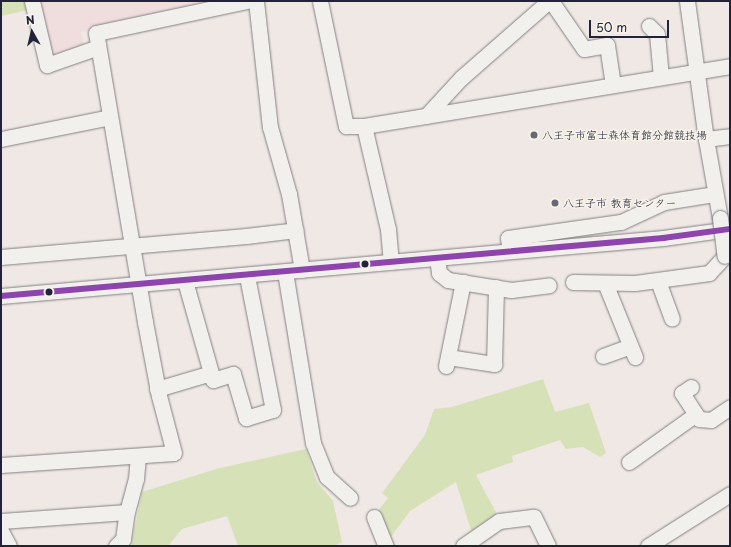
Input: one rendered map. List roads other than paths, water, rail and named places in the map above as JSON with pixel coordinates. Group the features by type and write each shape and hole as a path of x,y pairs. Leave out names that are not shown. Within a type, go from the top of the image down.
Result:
{"street":[{"path":"32,1 47,65 98,47"},
{"path":"1,465 174,453 157,389 96,33 247,1"},
{"path":"256,1 270,127 289,194 302,270"},
{"path":"320,1 346,126 364,126 730,66"},
{"path":"426,116 461,78 550,1 584,49 607,45 613,85"},
{"path":"573,282 605,283 658,281 709,273 725,256 706,139 687,1"},
{"path":"649,26 657,34 661,77"},
{"path":"1,139 110,117"},
{"path":"364,126 388,229 391,262"},
{"path":"706,139 730,136"},
{"path":"510,251 508,238 621,222 664,202 716,194"},
{"path":"1,296 247,276 663,238 730,229"},
{"path":"1,257 296,230"},
{"path":"437,258 438,273 442,278 511,290 549,285"},
{"path":"285,272 313,443 327,477 350,498"},
{"path":"185,281 213,380 233,374 246,418 274,410 247,276"},
{"path":"658,281 672,319"},
{"path":"463,282 447,361 494,364 496,287"},
{"path":"603,356 633,352 605,283"},
{"path":"157,389 212,373"},
{"path":"691,387 682,393 699,419 711,420 730,408"},
{"path":"629,462 696,414"},
{"path":"116,546 123,539 127,512 136,479 138,456"},
{"path":"648,546 730,494"},
{"path":"1,521 127,512"},
{"path":"374,517 386,546"},
{"path":"463,546 499,521 534,517 548,546"},
{"path":"1,531 9,546"}],"place":[{"name":"八王子市富士森体育館分館競技場","path":"534,135"},
{"name":"八王子市 教育センター","path":"555,203"}]}
